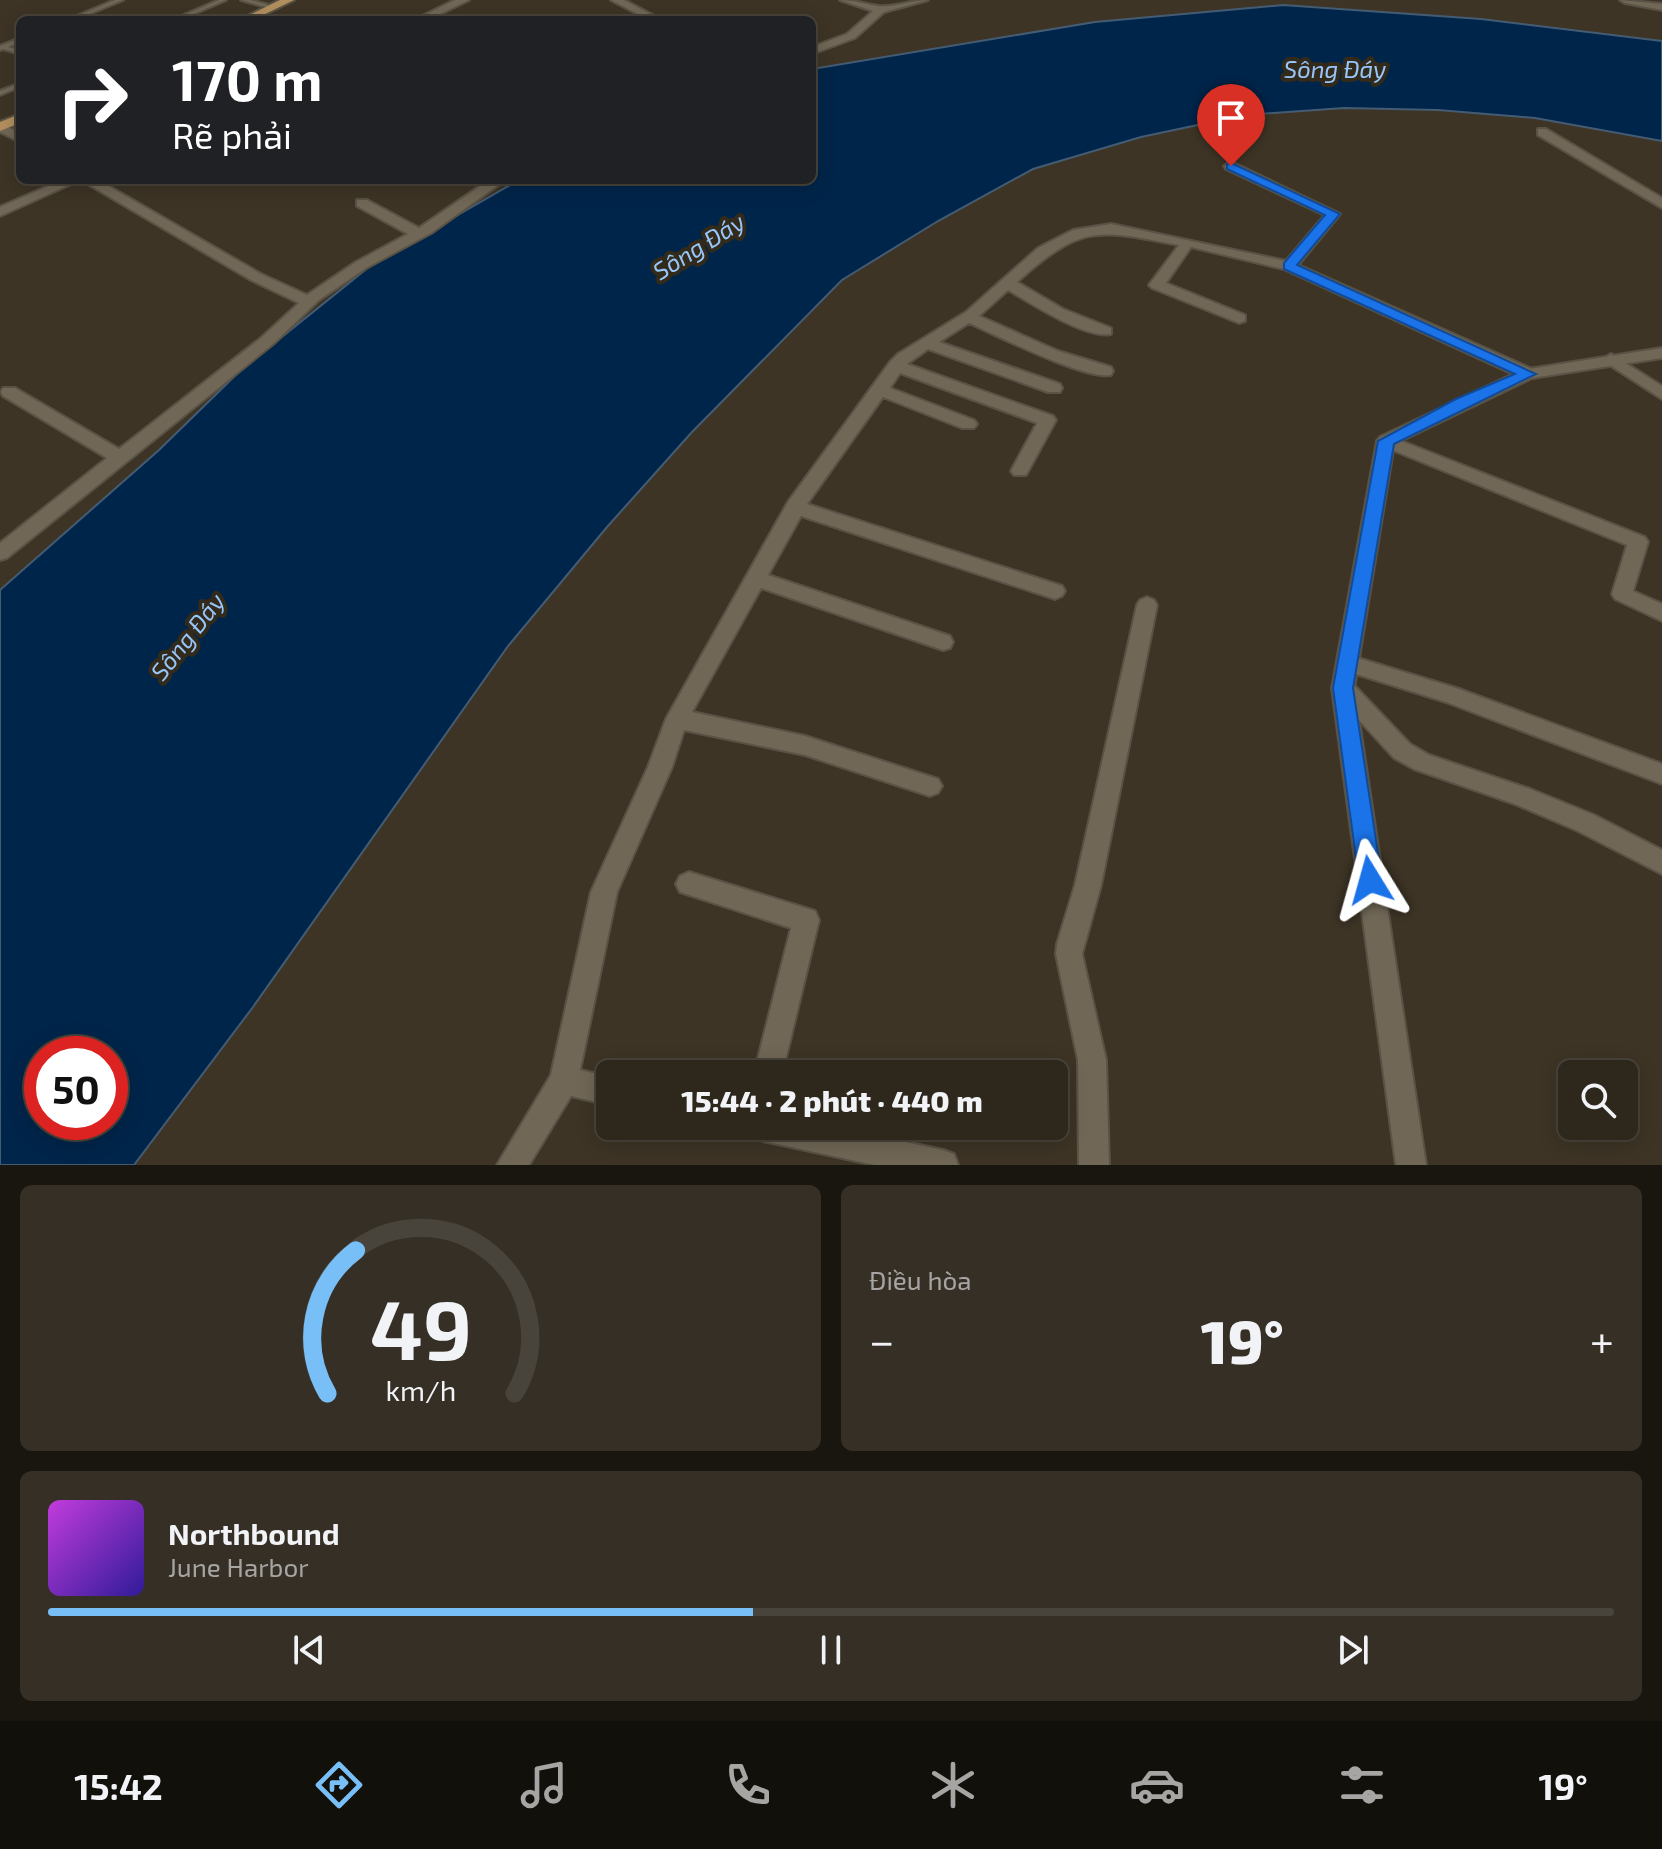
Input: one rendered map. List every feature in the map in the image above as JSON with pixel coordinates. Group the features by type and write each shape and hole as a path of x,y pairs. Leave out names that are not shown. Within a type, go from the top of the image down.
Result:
{"main road":[{"path":"253,16 289,0"}],"street":[{"path":"428,16 464,0"},
{"path":"616,0 649,16"},
{"path":"845,0 880,10 923,0"},
{"path":"1626,0 1662,7"},
{"path":"816,50 844,39 875,18 880,10"},
{"path":"1542,132 1662,204"},
{"path":"1231,166 1333,214 1289,266"},
{"path":"0,212 64,184"},
{"path":"95,184 256,277 309,302"},
{"path":"0,553 267,341 309,302 361,265 419,234 489,184"},
{"path":"362,203 419,234"},
{"path":"512,1165 564,1080 604,892 660,767 677,719 795,507 896,366 968,317 1043,251 1090,229 1111,228 1289,266 1528,374"},
{"path":"1188,242 1157,285 1239,318"},
{"path":"1007,283 1058,312 1105,331"},
{"path":"968,317 1048,353 1105,371"},
{"path":"927,343 1054,388"},
{"path":"1386,441 1528,374 1662,353"},
{"path":"1611,359 1662,394"},
{"path":"896,366 1047,420 1020,471"},
{"path":"879,390 968,424"},
{"path":"9,392 120,458"},
{"path":"1386,441 1638,542 1622,594 1662,613"},
{"path":"1386,441 1343,688 1411,1165"},
{"path":"795,507 1055,591"},
{"path":"757,579 943,642"},
{"path":"1094,1165 1092,1060 1069,954 1088,885 1147,605"},
{"path":"1348,663 1451,695 1662,774"},
{"path":"1343,688 1390,741 1412,757 1573,818 1662,863"},
{"path":"677,719 804,744 868,762 930,786"},
{"path":"689,884 806,920 771,1060"},
{"path":"564,1080 596,1088"},
{"path":"828,1140 943,1165"}],"lane":[{"path":"80,16 120,0"},
{"path":"185,16 223,0"},
{"path":"244,0 273,7"}],"water":[{"name":"Sông Đáy","path":"1283,5 1481,19 1662,41 1662,141 1535,118 1438,110 1344,108 1245,115 1141,137 1033,169 938,221 842,280 692,432 607,527 508,646 253,1007 134,1165 0,1165 0,590 159,450 242,369 374,263 512,184 816,184 816,68 1095,22"}],"route":[{"path":"1231,166 1333,214 1332,219 1289,266 1528,374 1386,441 1343,688 1370,880"}]}
